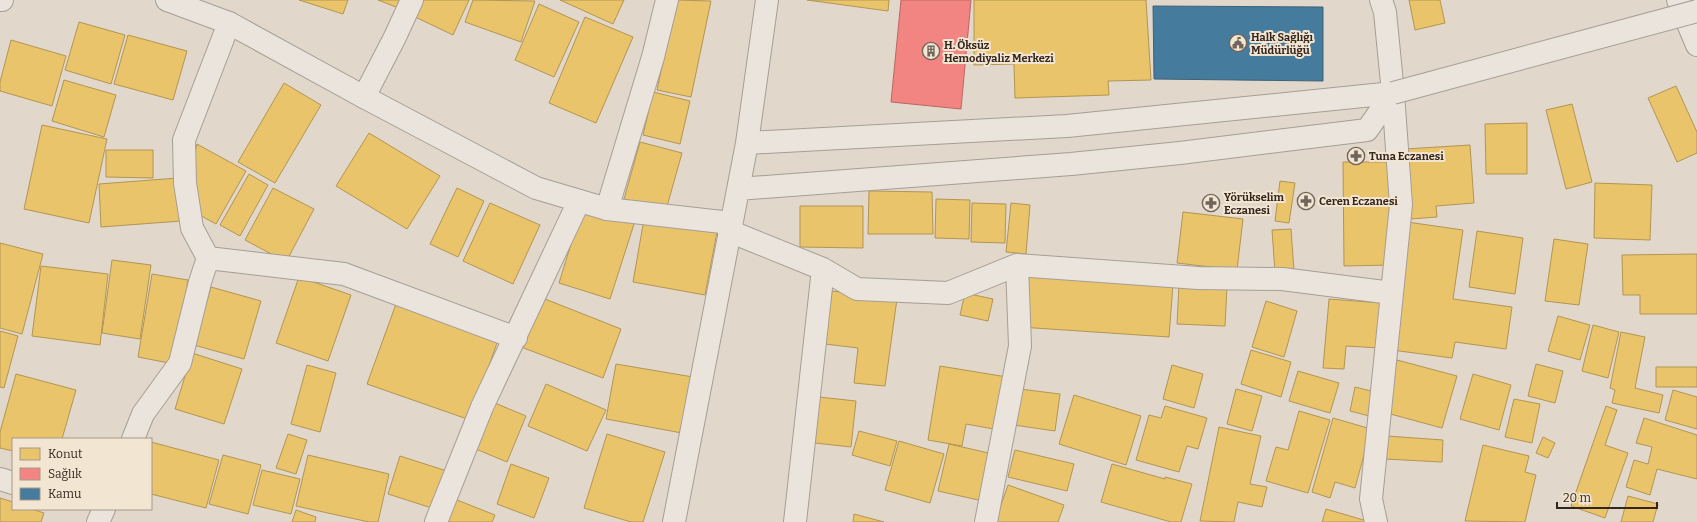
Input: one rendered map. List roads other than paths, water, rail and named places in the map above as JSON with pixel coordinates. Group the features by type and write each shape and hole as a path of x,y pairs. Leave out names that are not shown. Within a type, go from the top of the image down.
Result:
{"street":[{"path":"167,0 229,23 364,97 536,188 607,209 730,227 823,268 857,289 948,293 1018,265 1198,278 1282,279 1392,293"},
{"path":"364,97 412,0"},
{"path":"607,209 653,57 667,0"},
{"path":"674,522 747,143 767,0"},
{"path":"1678,0 1697,45"},
{"path":"1376,522 1371,499 1401,204 1393,93 1384,4"},
{"path":"747,143 1067,126 1393,93 1697,11"},
{"path":"132,438 143,414 180,363 200,282 208,258 192,228 185,183 184,140 229,23"},
{"path":"738,189 1079,163 1180,153 1367,130 1393,93"},
{"path":"436,522 482,407 516,338 579,201"},
{"path":"208,258 344,274 516,338"},
{"path":"986,522 1020,346 1018,265"},
{"path":"795,522 823,268"},
{"path":"0,479 12,483"},
{"path":"98,522 104,510"}],"place":[{"name":"Halk Sağlığı Müdürlüğü","path":"1238,43"},
{"name":"H. Öksüz Hemodiyaliz Merkezi","path":"931,51"},
{"name":"Tuna Eczanesi","path":"1356,156"},
{"name":"Ceren Eczanesi","path":"1306,201"},
{"name":"Yörükselim Eczanesi","path":"1211,203"}]}
